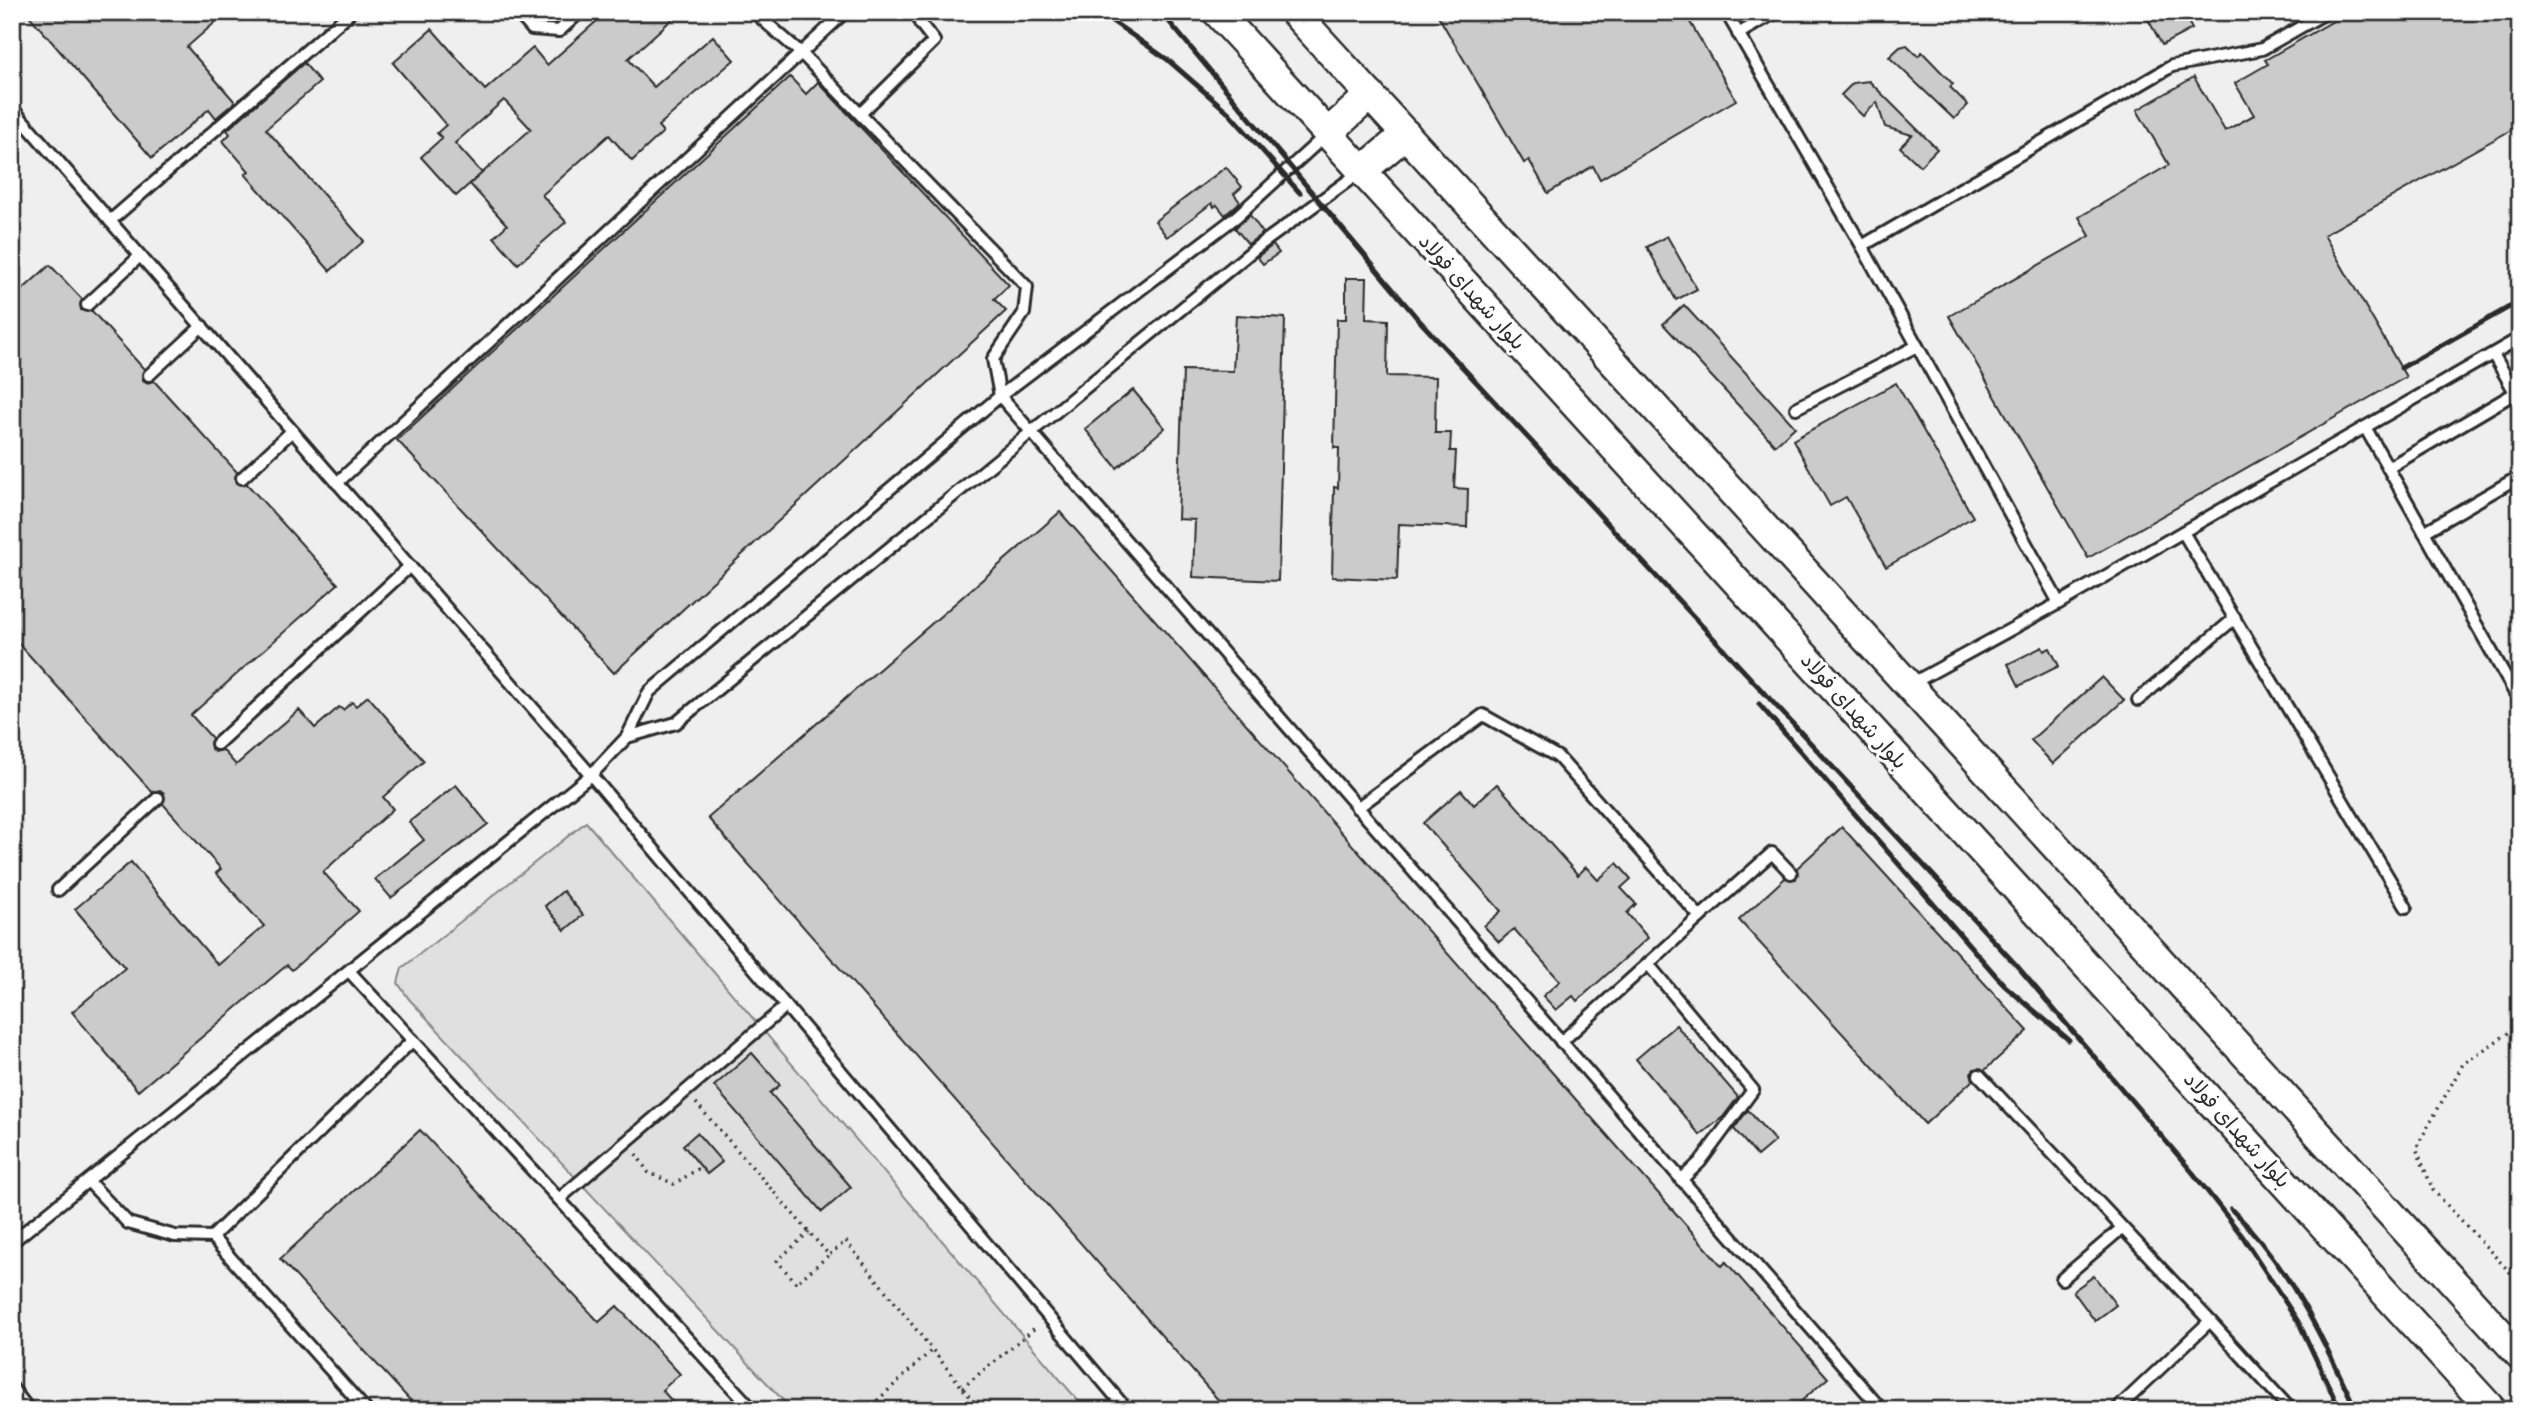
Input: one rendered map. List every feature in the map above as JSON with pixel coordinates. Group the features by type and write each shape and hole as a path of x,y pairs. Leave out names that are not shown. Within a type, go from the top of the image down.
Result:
{"street":[{"name":"بلوار شهدای فولاد","path":"1217,12 2492,1410"},
{"path":"1300,14 1370,95 2520,1355"},
{"path":"1328,133 1370,95"},
{"path":"1362,171 1406,134"}],"lane":[{"path":"110,221 351,12"},
{"path":"517,12 532,29 559,31 580,12"},
{"path":"754,12 801,53 1027,287 1024,313 993,359 1000,396 1882,1410"},
{"path":"337,483 845,12"},
{"path":"1726,12 1862,246 2059,603"},
{"path":"1738,34 1776,12"},
{"path":"1862,246 2172,66 2262,50 2327,12"},
{"path":"860,114 934,41 920,23"},
{"path":"12,108 591,775 1126,1410"},
{"path":"12,1242 591,775 627,737 649,692 1000,396 1236,217 1328,133"},
{"path":"627,737 676,723 1257,247 1362,171"},
{"path":"87,305 140,256"},
{"path":"149,375 202,326"},
{"path":"1908,685 2059,603 2520,338"},
{"path":"1796,408 1917,346"},
{"path":"2388,468 2517,397 2493,354"},
{"path":"2365,427 2520,702"},
{"path":"242,478 292,431"},
{"path":"2424,532 2520,476"},
{"path":"2183,532 2406,907"},
{"path":"217,744 410,566"},
{"path":"2137,699 2235,618"},
{"path":"1357,808 1483,715 1558,757 1700,917"},
{"path":"58,890 158,798"},
{"path":"1561,1042 1772,853 1791,873"},
{"path":"1648,964 1753,1090 1700,1162 1681,1180"},
{"path":"349,971 753,1410"},
{"path":"559,1199 786,1006"},
{"path":"88,1181 128,1223 175,1236 212,1237 412,1040"},
{"path":"1979,1075 2291,1410"},
{"path":"2062,1279 2122,1228"},
{"path":"212,1237 366,1410"},
{"path":"2116,1410 2210,1321"},
{"path":"12,1388 29,1410"}],"path":[{"path":"2520,1025 2463,1064 2416,1148 2433,1190 2520,1283"},
{"path":"686,1091 829,1255"},
{"path":"628,1141 648,1172 674,1184 701,1167"},
{"path":"809,1232 777,1261 796,1283 846,1241 979,1410"},
{"path":"962,1388 1048,1317"},
{"path":"867,1410 932,1350"}],"shaded area":[{"path":"12,12 2520,12 2520,1410 12,1410"},
{"path":"586,822 1086,1410 792,1410 409,999 398,983 402,968"}],"building":[{"path":"26,12 227,12 187,47 235,102 216,118 209,109 152,158"},
{"path":"607,12 680,12 628,59 654,87 713,36 734,60 658,126 663,132 632,161 609,135 542,195 566,222 518,264 494,237 507,225 470,184 531,129 504,100 455,143 482,173 456,196 421,157 442,138 437,133 446,125 393,63 432,29 485,90 533,48 547,65"},
{"path":"1436,12 1684,12 1736,100 1600,179 1593,166 1548,193 1529,160 1524,163"},
{"path":"2144,12 2183,12 2192,29 2162,45"},
{"path":"2349,12 2520,12 2520,125 2324,235 2406,377 2088,558 1949,316 2090,236 2079,217 2169,165 2137,110 2194,77 2225,131 2254,115 2235,83 2268,64 2265,60"},
{"path":"1907,45 1918,56 1922,52 1953,84 1950,87 1968,105 1954,119 1889,57 1900,47"},
{"path":"304,63 320,82 266,129 364,241 330,271 245,174 249,171 223,141 230,134 227,130"},
{"path":"790,77 806,94 818,82 1009,285 994,299 1006,311 614,673 397,440"},
{"path":"1869,81 1937,149 1920,166 1900,147 1912,135 1885,127 1877,102 1863,116 1841,95 1853,83"},
{"path":"1226,167 1242,187 1234,194 1240,202 1225,215 1212,203 1167,237 1155,221"},
{"path":"1250,215 1263,233 1248,244 1235,228"},
{"path":"1667,236 1697,289 1676,300 1647,247"},
{"path":"1273,245 1279,253 1263,264 1257,257"},
{"path":"50,265 82,299 81,310 92,311 144,369 143,380 147,383 154,381 237,472 236,483 247,484 338,584 191,715 212,738 211,749 215,752 223,750 236,765 299,710 315,728 339,707 343,710 352,702 356,706 368,696 424,761 383,797 393,809 323,872 359,911 292,970 287,965 138,1091 72,1012 125,968 75,909 131,862 218,965 264,926 216,873 221,869 163,804 164,793 160,790 152,792 12,636 12,299"},
{"path":"1346,278 1367,278 1366,319 1388,320 1387,376 1436,377 1435,433 1451,433 1450,451 1456,451 1454,488 1468,489 1467,527 1399,524 1397,580 1332,577 1334,487 1338,488 1339,448 1334,448 1337,319 1346,319"},
{"path":"1684,305 1795,427 1775,445 1663,324"},
{"path":"1236,315 1285,318 1278,581 1193,577 1195,520 1178,519 1183,370 1233,371"},
{"path":"1896,383 1973,517 1886,567 1846,497 1830,506 1793,440"},
{"path":"1133,390 1165,428 1117,468 1085,429"},
{"path":"1060,512 1722,1266 1726,1262 1828,1378 1791,1410 1227,1410 708,818"},
{"path":"2042,647 2044,651 2050,648 2059,666 2019,686 2008,664"},
{"path":"2102,677 2124,700 2053,764 2031,740"},
{"path":"1497,784 1578,875 1586,867 1598,880 1617,863 1631,879 1621,888 1636,904 1627,913 1648,938 1577,1001 1573,996 1556,1010 1543,996 1560,981 1514,929 1499,942 1484,926 1501,911 1423,823 1461,790 1474,805"},
{"path":"456,785 488,824 391,898 375,879 424,840 409,822"},
{"path":"1842,827 2028,1031 1985,1070 1974,1069 1971,1073 1973,1080 1925,1124 1739,920 1785,878 1796,879 1797,868"},
{"path":"563,891 583,915 565,930 545,906"},
{"path":"1676,1025 1738,1097 1723,1117 1700,1135 1636,1059"},
{"path":"752,1053 780,1085 770,1093 851,1187 822,1212 714,1086"},
{"path":"1748,1110 1775,1141 1757,1156 1734,1129"},
{"path":"420,1130 599,1322 617,1306 680,1374 662,1390 680,1410 419,1410 280,1259"},
{"path":"697,1133 722,1162 707,1174 683,1145"},
{"path":"2094,1276 2116,1305 2095,1321 2073,1291"}],"railway":[{"path":"1099,12 1168,60 1229,113 1300,193"},
{"path":"1161,12 1417,318 2018,967 2193,1173 2243,1237 2299,1323 2340,1410"},
{"path":"2401,368 2520,301"},
{"path":"1759,704 2005,986 2069,1040"},
{"path":"2231,1209 2270,1253 2287,1278 2317,1329 2356,1410"}]}
